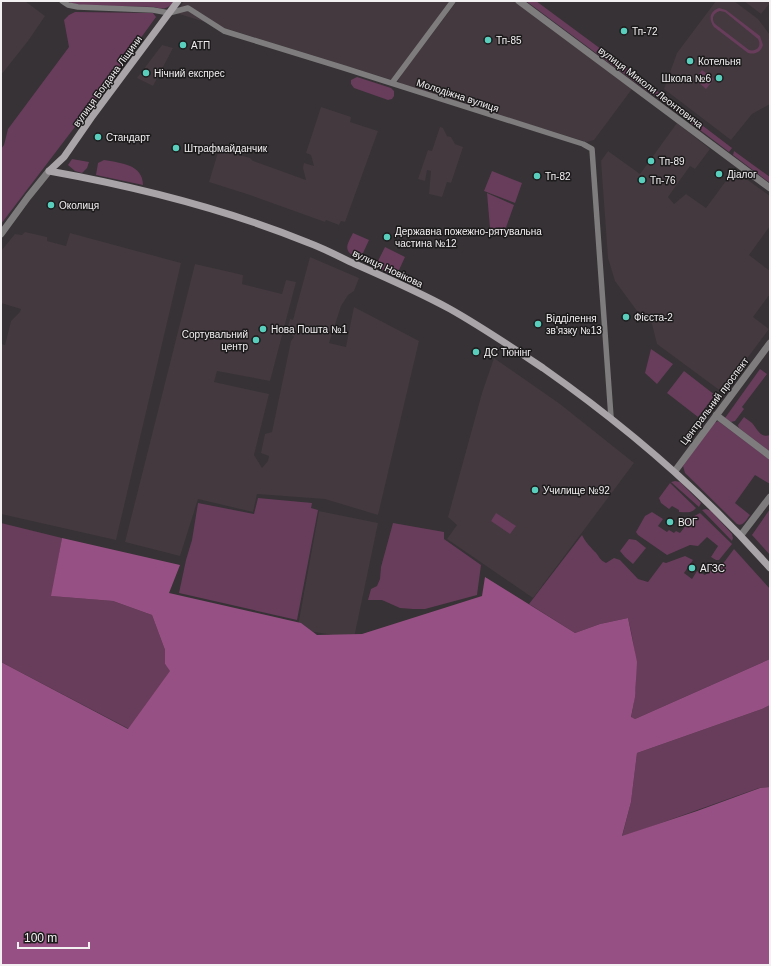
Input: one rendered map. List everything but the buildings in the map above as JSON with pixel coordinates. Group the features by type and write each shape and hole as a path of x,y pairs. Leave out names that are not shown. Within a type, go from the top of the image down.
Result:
{"main road":[{"name":"вулиця Богдана Ліщини","path":"50,171 64,157 178,1"},
{"name":"вулиця Новікова","path":"50,171 90,178 181,200 238,218 310,243 396,282 452,310 514,348 611,417 675,471 743,538"},
{"path":"743,538 770,568"}],"street":[{"name":"Молодіжна вулиця","path":"62,1 68,5 78,7 153,10 169,13 188,8 224,31 583,144 592,149 611,417"},
{"path":"392,83 453,1"},
{"name":"вулиця Миколи Леонтовича","path":"519,1 770,188"},
{"path":"1,234 28,197 50,171"},
{"name":"Центральний проспект","path":"675,471 770,343"},
{"path":"716,415 770,456"},
{"path":"743,538 770,497"}],"shaded area":[{"path":"1,1 25,1 45,16 28,41 1,75"},
{"path":"67,1 174,1 170,6 163,9 155,7 75,5"},
{"path":"184,1 450,1 392,80 176,13"},
{"path":"457,1 514,1 632,89 594,140 587,142 403,86 398,81 402,74"},
{"path":"526,1 536,1 655,89 651,94"},
{"name":"Школа №6","path":"716,1 734,1 758,19 770,35 770,104 752,114 731,140 664,89 677,53"},
{"path":"744,1 770,1 770,3 761,14"},
{"path":"719,8 726,10 760,36 763,45 761,49 755,53 748,53 714,27 711,21 711,16 716,9","holes":["720,11 725,12 758,39 758,48 749,50 715,24 713,16"]},
{"path":"75,12 153,13 156,17 103,90 1,224 1,149 4,145 8,129 69,47 64,20"},
{"path":"162,45 173,48 153,86 137,78"},
{"path":"702,70 714,79 706,89 695,79"},
{"path":"357,77 391,88 394,91 394,96 392,99 388,100 354,88 351,84 351,80"},
{"path":"657,91 732,148 729,152 654,95"},
{"path":"321,107 351,117 350,122 378,131 345,222 341,221 339,225 326,220 325,222 209,182 219,149 250,158 253,161 306,180 303,168 304,163 314,166 311,155 306,153"},
{"path":"677,123 710,149 695,169 690,166 668,197 674,204 686,194 706,208 734,170 770,196 770,226 749,255 770,271 770,294 753,317 769,329 722,392 657,344 652,324 637,311 615,281 608,258 601,161 608,151 640,174"},
{"path":"440,127 443,128 447,136 451,137 455,144 463,147 451,183 447,182 442,197 429,194 431,171 427,170 425,181 418,179 428,150 432,151"},
{"path":"734,151 770,177 770,183 733,155"},
{"path":"72,159 89,162 87,168 82,173 75,171 68,165"},
{"path":"104,160 130,166 135,169 142,178 143,185 96,175 98,163"},
{"path":"492,171 522,183 515,203 484,191"},
{"path":"487,193 514,205 504,233 490,228"},
{"path":"25,232 47,237 47,241 66,246 70,233 181,263 116,540 1,514 1,344 5,345 11,321 21,309 1,303 1,251 15,234 22,235"},
{"path":"353,233 369,240 363,253 358,258 350,253 347,247"},
{"path":"385,247 405,257 395,275 382,269 377,263"},
{"path":"310,257 359,278 354,291 348,295 341,306 329,343 346,347 354,307 419,341 378,515 325,499 257,494 253,512 198,499 180,556 125,542 195,264 243,275 242,284 282,294 286,280 296,282 270,381 217,371 214,382 269,394 254,455 262,468 268,461 269,456 261,453 265,434 272,432 291,341 294,337 287,330 290,319 293,320"},
{"path":"651,349 673,364 657,384 645,373"},
{"name":"Училище №92","path":"494,358 560,404 634,463 533,598 447,539 457,525 448,517 482,393"},
{"path":"760,369 767,374 742,407 744,409 735,421 731,422 725,418"},
{"path":"684,371 715,395 698,417 667,393"},
{"path":"744,417 752,423 761,434 767,436 770,435 770,452 739,428 738,425"},
{"path":"718,421 770,460 770,484 755,475 735,503 750,515 741,525 737,524 685,473 683,466 713,424"},
{"path":"671,482 680,482 701,503 699,507"},
{"path":"670,483 696,508 694,510 679,512 679,510 672,506 669,509 661,503 659,498"},
{"path":"258,498 312,503 311,508 318,510 297,620 179,593 192,540 198,503 254,514"},
{"path":"706,509 711,511 732,534 732,541 702,510"},
{"path":"770,509 770,555 752,535"},
{"path":"319,511 378,523 354,638 314,632 298,626"},
{"path":"652,512 663,519 658,526 667,532 669,530 674,533 676,531 680,533 687,524 685,521 700,513 732,544 719,560 711,557 718,546 707,537 698,546 690,545 667,555 638,535 636,532 645,516"},
{"path":"496,513 516,526 510,534 491,521"},
{"path":"1,523 62,538 52,596 113,601 152,615 165,650 165,664 171,671 129,729 1,662"},
{"path":"393,523 444,532 444,539 481,565 477,595 425,609 400,608 382,600 368,600 371,589 377,586 380,579 381,567"},
{"path":"582,535 603,562 606,563 614,558 620,560 638,579 648,582 663,562 666,563 685,556 693,560 684,573 692,579 697,571 705,575 709,571 719,569 734,549 770,589 770,659 635,719 631,718 634,704 636,668 628,618 600,624 575,633 529,604"},
{"path":"62,538 180,565 169,593 301,623 317,635 362,634 482,596 485,577 575,633 600,624 628,618 637,662 635,697 631,717 635,719 770,659 770,705 637,753 631,802 622,836 760,788 770,787 770,965 1,965 1,662 128,729 170,671 165,664 165,650 152,615 113,601 51,596"},
{"path":"629,539 636,540 646,548 633,564 620,551"},
{"path":"770,705 770,787 759,788 622,837 631,802 637,753"}],"place":[{"name":"Тп-72","path":"624,31"},
{"name":"Тп-85","path":"488,40"},
{"name":"АТП","path":"183,45"},
{"name":"Котельня","path":"690,61"},
{"name":"Нічний експрес","path":"146,73"},
{"name":"Школа №6","path":"719,78"},
{"name":"Стандарт","path":"98,137"},
{"name":"Штрафмайданчик","path":"176,148"},
{"name":"Тп-89","path":"651,161"},
{"name":"Діалог","path":"719,174"},
{"name":"Тп-82","path":"537,176"},
{"name":"Тп-76","path":"642,180"},
{"name":"Околиця","path":"51,205"},
{"name":"Державна пожежно-рятувальна частина №12","path":"387,237"},
{"name":"Фiєста-2","path":"626,317"},
{"name":"Відділення зв'язку №13","path":"538,324"},
{"name":"Нова Пошта №1","path":"263,329"},
{"name":"Сортувальний центр","path":"256,340"},
{"name":"ДС Тюнінг","path":"476,352"},
{"name":"Училище №92","path":"535,490"},
{"name":"ВОГ","path":"670,522"},
{"name":"АГЗС","path":"692,568"}]}
